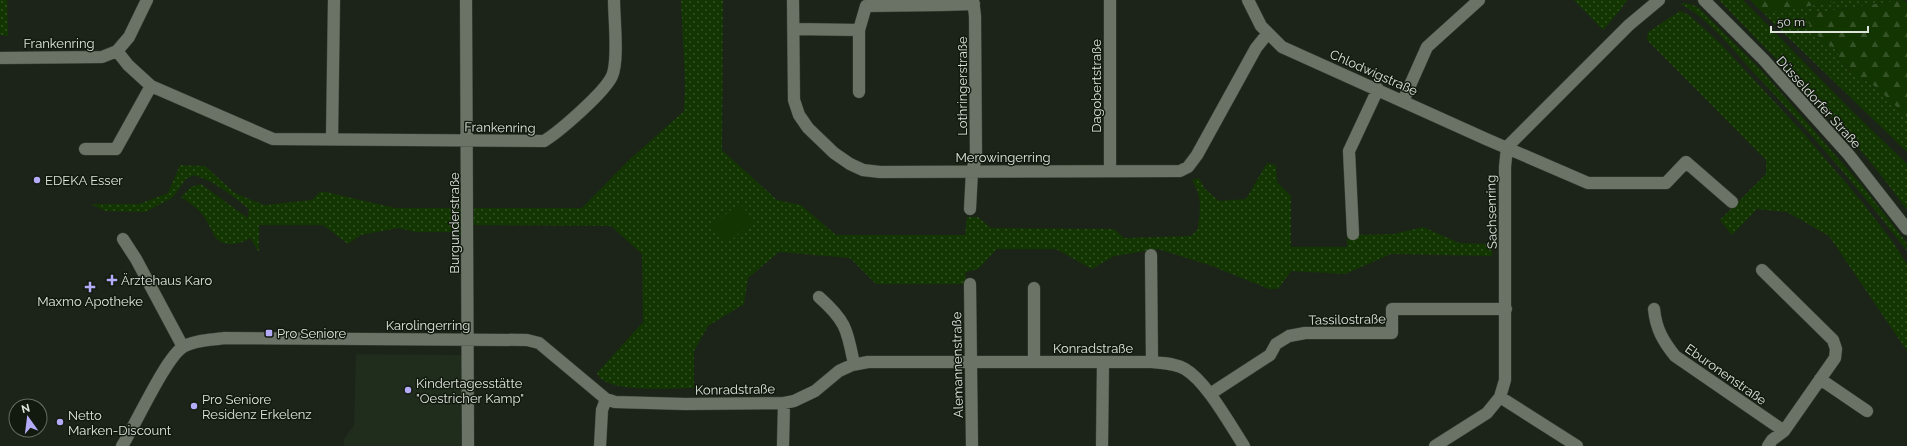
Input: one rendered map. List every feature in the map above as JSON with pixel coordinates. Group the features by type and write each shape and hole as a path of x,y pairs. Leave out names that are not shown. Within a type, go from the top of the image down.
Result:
{"street":[{"path":"117,51 129,37 147,0"},
{"path":"332,139 334,0"},
{"name":"Burgunderstraße","path":"466,0 469,339 468,446"},
{"name":"Frankenring","path":"0,58 102,57 117,51 128,65 151,86 273,139 544,141 555,134 577,115 612,76 615,63 614,0"},
{"name":"Merowingerring","path":"792,0 794,29 794,100 798,114 808,128 834,153 850,164 863,170 880,172 1180,171 1188,168 1197,155 1256,48 1268,34"},
{"name":"Dagobertstraße","path":"1110,0 1110,171"},
{"name":"Chlodwigstraße","path":"1248,0 1261,26 1282,47 1588,183 1666,183 1686,162 1732,202"},
{"path":"1403,101 1427,47 1479,0"},
{"path":"1507,147 1629,25 1659,0"},
{"name":"Düsseldorfer Straße","path":"1704,0 1764,60 1844,149 1907,229"},
{"path":"859,92 859,30 866,6 974,2"},
{"name":"Lothringerstraße","path":"972,171 976,158 974,2"},
{"path":"794,29 859,30"},
{"path":"85,149 116,149 151,86"},
{"path":"1353,234 1349,151 1378,89"},
{"name":"Sachsenring","path":"1500,397 1505,380 1505,167 1507,147"},
{"path":"970,209 972,171"},
{"path":"122,446 170,360 183,347 136,259 123,239"},
{"name":"Konradstraße","path":"1151,255 1152,362"},
{"path":"1762,270 1833,340 1836,349 1835,358 1784,431 1772,440 1768,446"},
{"name":"Alemannenstraße","path":"970,284 972,446"},
{"name":"Konradstraße","path":"1034,288 1034,362"},
{"path":"819,297 830,308 845,328 854,364"},
{"name":"Tassilostraße","path":"1210,394 1270,355 1276,344 1289,336 1305,333 1392,333 1392,309 1506,309"},
{"name":"Eburonenstraße","path":"1654,309 1655,324 1666,345 1675,356 1784,431"},
{"name":"Karolingerring","path":"183,347 204,341 225,338 527,340 538,343 606,399"},
{"name":"Konradstraße","path":"606,399 615,402 685,404 784,403 794,401 815,391 839,371 854,364 868,362 1170,363 1186,369 1210,394 1244,446"},
{"path":"1102,446 1103,362"},
{"path":"1820,379 1867,411"},
{"path":"1435,446 1487,413 1500,397 1577,446"},
{"path":"600,446 602,410 606,399"},
{"path":"783,446 784,403"}],"shaded area":[{"name":"Kindertagesstätte \"Oestricher Kamp\"","path":"356,354 462,355 461,446 344,446 344,439 354,425"}],"green space":[{"path":"0,0 7,0 8,36 0,35"},
{"path":"681,0 723,0 722,150 777,200 801,205 836,235 965,235 967,217 978,217 991,228 1114,229 1124,238 1191,236 1198,229 1200,209 1198,192 1192,180 1199,178 1205,189 1219,201 1246,199 1267,163 1276,165 1277,182 1291,196 1291,247 1347,247 1347,235 1394,234 1423,227 1459,243 1492,244 1492,256 1391,254 1345,274 1291,271 1278,289 1269,289 1212,266 1158,249 1114,256 1092,269 1056,249 997,249 978,269 966,272 965,284 876,284 850,258 779,252 748,278 744,304 708,326 694,351 694,388 657,389 626,387 612,384 602,380 597,373 644,321 642,254 611,226 473,225 474,208 582,208 628,161 684,111 685,84"},
{"path":"1574,0 1627,0 1603,30"},
{"path":"1719,0 1743,0 1850,109 1907,164 1907,210 1864,154 1841,128"},
{"path":"1750,0 1844,0 1764,14"},
{"path":"1844,0 1902,0 1807,14 1808,22 1816,33 1822,41 1836,49 1840,59 1846,67 1851,72 1876,87 1907,117 1907,152 1764,14"},
{"path":"1902,0 1907,2 1907,117 1876,87 1851,72 1840,59 1836,49 1822,41 1805,18 1807,14"},
{"path":"1681,4 1691,4 1699,8 1762,71 1865,189 1907,243 1907,251 1852,182 1794,116 1720,36 1702,18"},
{"path":"1680,11 1689,15 1720,43 1805,135 1862,202 1892,241 1907,264 1907,351 1829,236 1787,212 1757,209 1732,235 1720,220 1766,174 1766,160 1647,40 1648,32"},
{"path":"180,165 205,166 235,193 264,205 312,200 320,192 326,192 395,208 451,208 463,198 463,237 457,232 416,232 398,228 361,235 348,244 323,225 259,225 259,252 250,238 233,244 219,241 202,214 181,197 191,187 201,184 248,218 249,209 216,185 194,175 186,179 172,198 145,212 105,211 91,204 139,204 168,193"},
{"path":"740,203 754,221 726,244 711,226"}],"place":[{"name":"EDEKA Esser","path":"37,180"},
{"name":"Ärztehaus Karo","path":"112,280"},
{"name":"Maxmo Apotheke","path":"90,287"},
{"name":"Pro Seniore","path":"269,333"},
{"name":"Kindertagesstätte \"Oestricher Kamp\"","path":"408,390"},
{"name":"Pro Seniore Residenz Erkelenz","path":"194,406"},
{"name":"Netto Marken-Discount","path":"60,422"}]}
